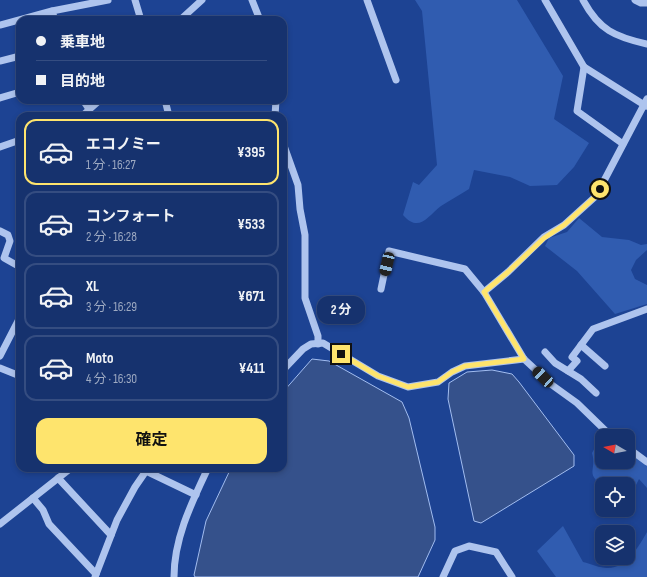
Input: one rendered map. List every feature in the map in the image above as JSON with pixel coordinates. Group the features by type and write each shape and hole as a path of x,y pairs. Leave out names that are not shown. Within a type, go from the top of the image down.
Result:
{"street":[{"path":"33,16 108,0"},
{"path":"135,0 139,16"},
{"path":"184,16 195,3 202,0"},
{"path":"252,0 258,16"},
{"path":"367,0 396,80"},
{"path":"545,0 584,67 645,106"},
{"path":"583,0 590,14 600,25 610,32 624,39 647,44"},
{"path":"636,0 641,3 647,3"},
{"path":"52,11 54,16"},
{"path":"0,25 16,21"},
{"path":"0,61 16,57"},
{"path":"584,67 577,111 623,144"},
{"path":"0,98 16,93"},
{"path":"484,292 544,238 564,225 596,196 645,106 647,99"},
{"path":"85,104 89,110"},
{"path":"87,112 96,104"},
{"path":"0,147 16,141"},
{"path":"287,154 298,185 300,209 305,235 306,298 318,336 318,344"},
{"path":"0,231 8,235 10,241 4,258 16,265"},
{"path":"381,289 389,251 465,269 484,292 524,359 552,385 577,403 603,429"},
{"path":"568,370 577,361 572,357 593,329 647,309"},
{"path":"0,356 16,325"},
{"path":"287,366 303,349 311,344 323,343 378,376 408,387 438,382 452,372 465,366 524,359"},
{"path":"581,345 605,366"},
{"path":"545,352 555,363 581,379 596,394"},
{"path":"0,368 16,374"},
{"path":"635,453 647,462"},
{"path":"0,524 66,472"},
{"path":"33,498 43,510 48,524 96,575 120,513 145,472"},
{"path":"150,472 196,494"},
{"path":"174,577 174,564 181,532 206,472"},
{"path":"58,478 111,535"},
{"path":"443,577 455,551 469,546 496,552 512,577"}],"shaded area":[{"path":"415,0 517,0 563,76 554,119 589,143 574,167 557,185 530,186 510,177 474,170 469,189 441,206 423,221 414,223 403,215 413,182 419,185 437,165 422,11"},
{"path":"579,218 602,237 629,240 641,245 647,244 647,250 636,260 631,270 635,279 647,285 647,304 615,314 577,271 545,246 549,238 567,232"},
{"path":"312,359 329,361 402,402 409,418 435,527 435,540 418,577 195,577 194,575 206,521 229,472 287,472 287,387"},
{"path":"492,370 512,374 519,382 574,455 574,466 481,523 474,521 448,399 449,383 467,372"},
{"path":"595,448 595,469 635,469 635,457 647,465 647,488 639,479 635,487 635,477 595,477 595,478 593,474 592,453"},
{"path":"563,526 583,562 604,568 620,565 635,565 635,551 647,532 647,577 556,577 537,551"}],"route":[{"path":"341,354 378,376 408,387 438,382 452,372 465,366 524,359 484,292 544,238 564,225 596,196 600,189"}]}
